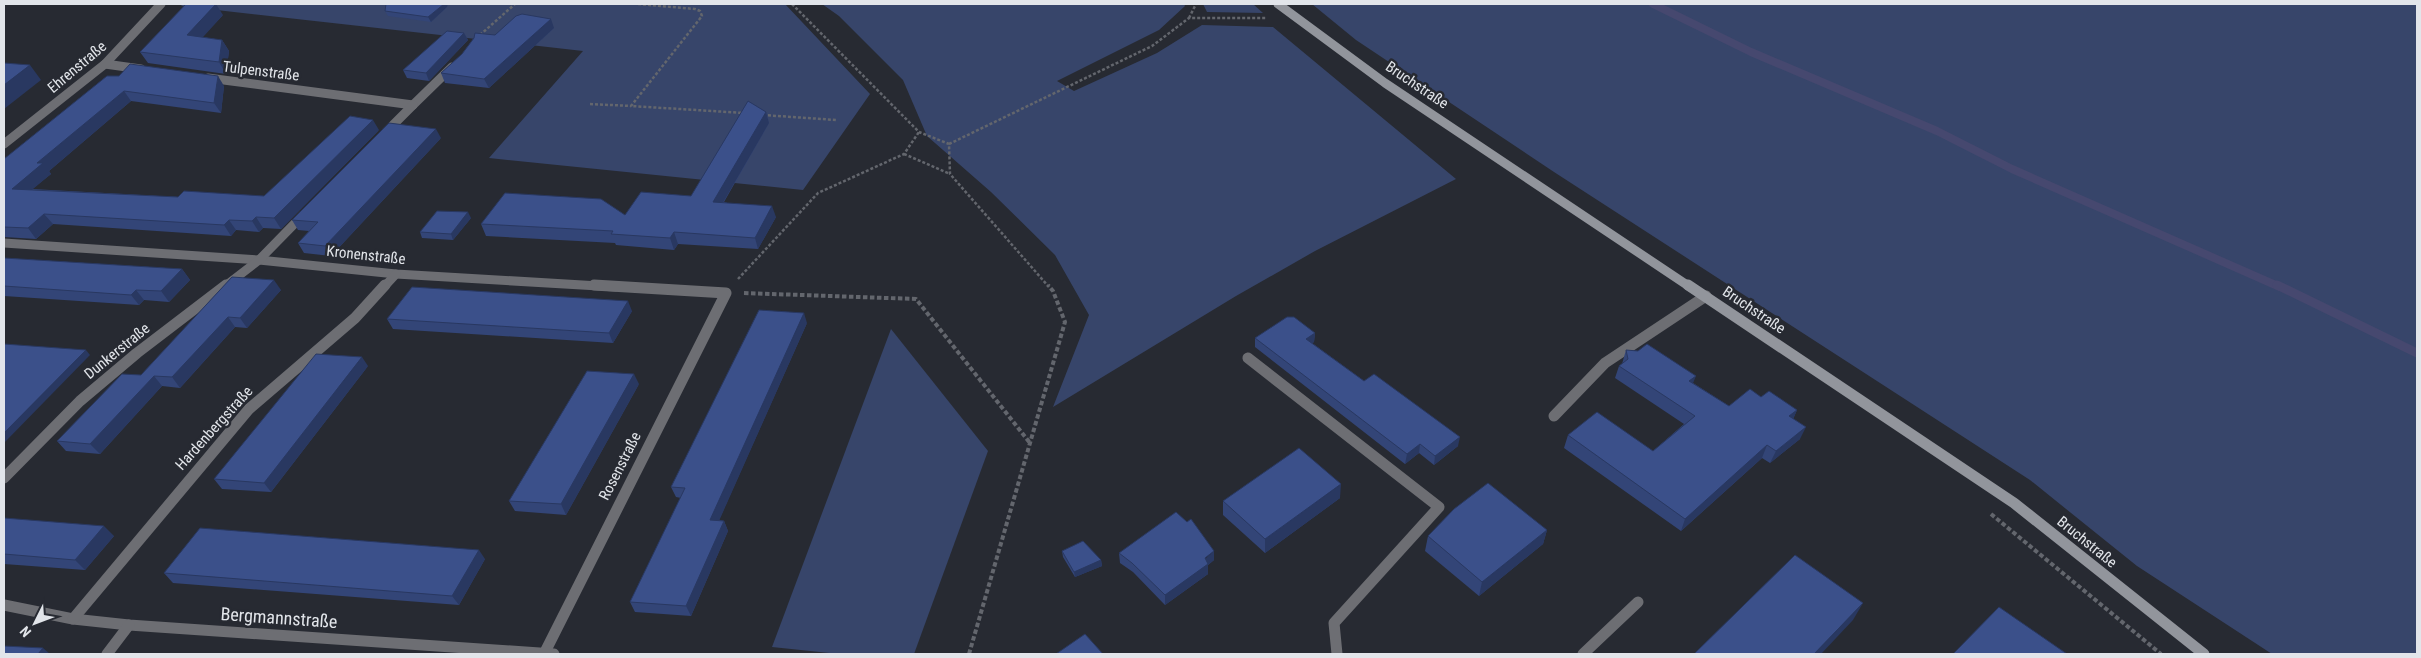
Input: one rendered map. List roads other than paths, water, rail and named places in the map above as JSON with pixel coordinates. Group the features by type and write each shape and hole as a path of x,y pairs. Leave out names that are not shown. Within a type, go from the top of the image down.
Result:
{"street":[{"name":"Ehrenstraße","path":"4,144 105,64 162,4"},
{"name":"Bruchstraße","path":"1278,4 1386,83 2014,503 2204,654"},
{"path":"378,140 461,59 473,44"},
{"path":"105,64 153,70"},
{"name":"Tulpenstraße","path":"201,77 413,104"},
{"name":"Dunkerstraße","path":"4,478 80,402 137,353 259,260 308,210"},
{"name":"Kronenstraße","path":"4,243 259,260 396,274 726,292"},
{"name":"Hardenbergstraße","path":"73,619 249,409 355,318 396,274"},
{"name":"Rosenstraße","path":"547,654 726,292"},
{"path":"1554,416 1605,363 1706,296"},
{"path":"1248,358 1439,507 1334,624 1337,654"},
{"path":"1583,654 1638,602"},
{"name":"Bergmannstraße","path":"4,605 73,619 130,625 547,654"},
{"path":"107,654 130,625"}],"waterway":[{"path":"1653,4 1751,52 1937,131 2012,169 2280,287"},
{"path":"2277,285 2417,353"}]}
